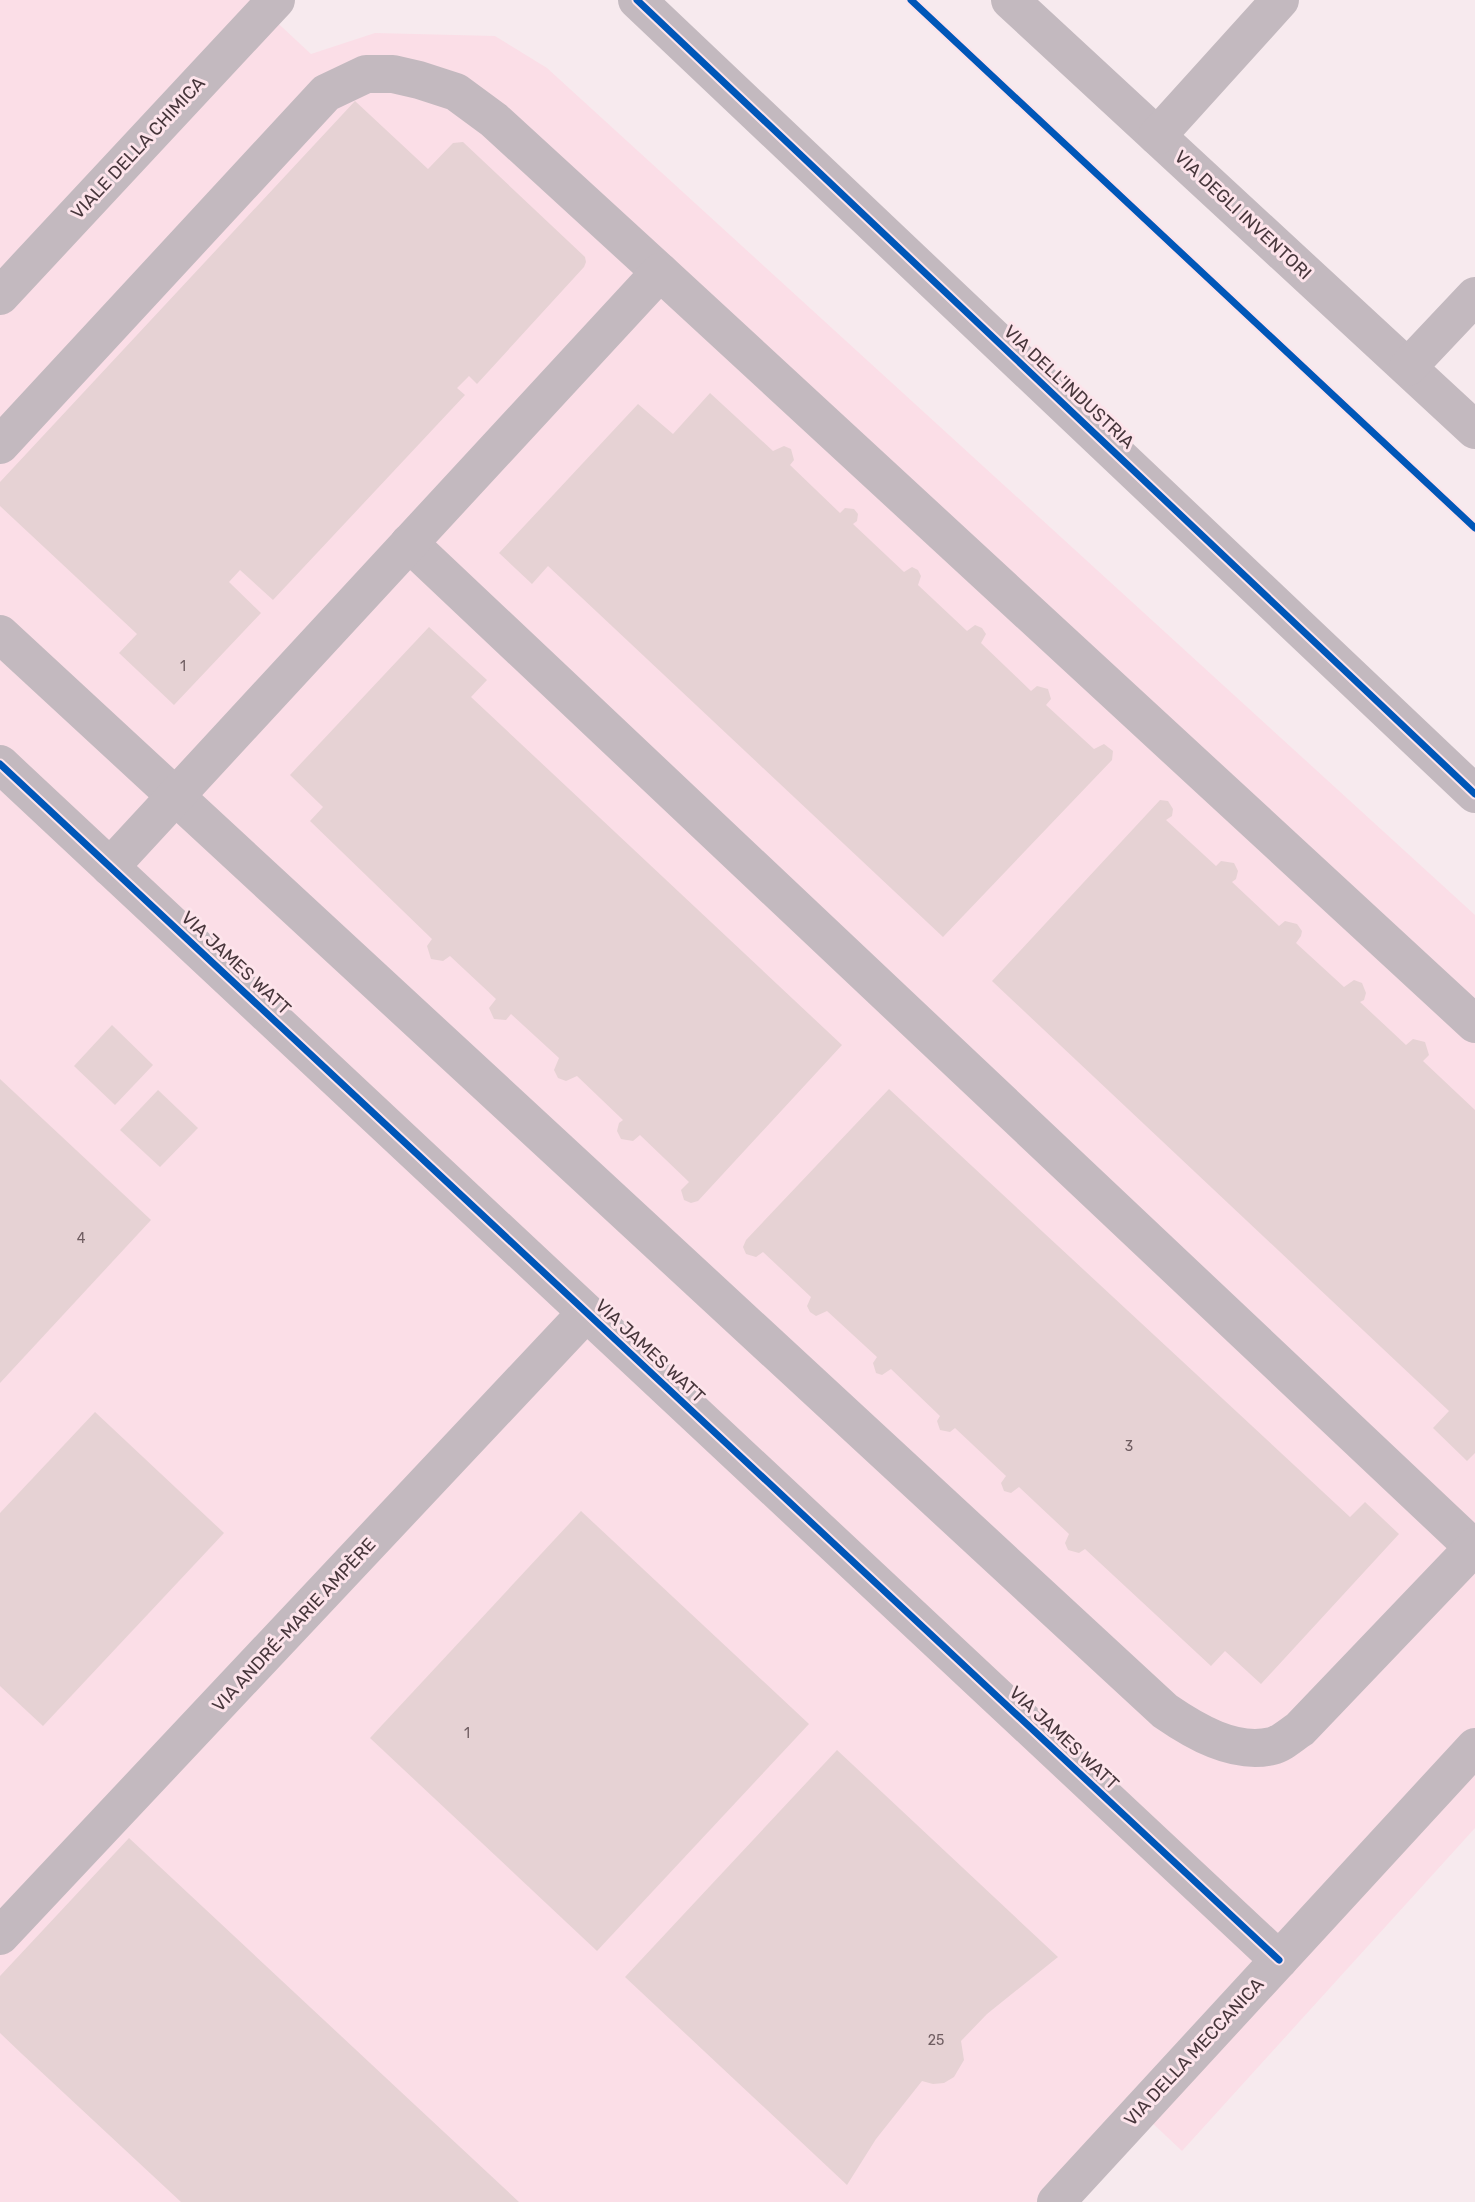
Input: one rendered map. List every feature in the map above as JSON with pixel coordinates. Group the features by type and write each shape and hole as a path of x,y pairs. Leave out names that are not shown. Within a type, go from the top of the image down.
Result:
{"street":[{"name":"VIALE DELLA CHIMICA","path":"0,296 276,0"},
{"name":"VIA DEGLI INVENTORI","path":"1010,0 1475,430"},
{"path":"1157,135 1280,0"},
{"name":"VIA DELL'INDUSTRIA","path":"640,1 1475,794"},
{"path":"0,445 326,93 366,74 393,74 456,92 494,120 1475,1024"},
{"path":"110,867 660,272"},
{"path":"1408,367 1475,296"},
{"path":"0,634 1165,1711 1194,1730 1223,1742 1254,1747 1273,1746 1300,1729 1475,1548 409,543"},
{"name":"VIA JAMES WATT","path":"0,764 1279,1960"},
{"name":"VIA ANDRÉ-MARIE AMPÈRE","path":"0,1936 586,1313"},
{"name":"VIA DELLA MECCANICA","path":"1056,2202 1475,1747"}],"shaded area":[{"path":"0,0 253,0 311,54 375,33 495,36 547,68 1475,915 1475,1828 1182,2151 1147,2118 1067,2202 0,2202"}],"building":[{"path":"355,101 428,169 453,143 463,142 585,257 586,262 477,384 469,376 457,388 465,395 273,600 240,570 229,582 261,613 174,705 119,653 137,634 0,506 0,482"},
{"path":"710,393 773,451 784,446 791,449 794,460 790,465 840,513 845,508 854,509 858,514 857,521 853,524 904,572 912,567 918,570 921,576 918,585 967,631 975,625 982,628 986,634 981,643 1031,691 1037,686 1048,689 1051,699 1046,705 1094,749 1104,744 1113,751 1112,760 943,937 548,566 532,584 499,553 638,404 673,434"},
{"path":"429,627 487,680 471,697 842,1045 698,1201 691,1203 684,1200 681,1190 689,1182 640,1135 633,1141 621,1139 617,1131 623,1120 577,1076 566,1081 558,1078 554,1070 559,1058 511,1014 506,1020 494,1019 489,1008 496,999 450,956 443,961 431,959 427,946 432,939 310,821 323,807 290,775"},
{"path":"1160,800 1168,801 1173,809 1172,816 1166,820 1216,866 1221,861 1234,863 1238,871 1232,882 1279,926 1285,921 1297,924 1302,931 1296,943 1344,987 1354,980 1362,983 1366,993 1364,1000 1360,1002 1406,1045 1413,1039 1425,1042 1429,1055 1423,1061 1475,1110 1475,1453 1467,1461 1433,1428 1449,1411 992,981"},
{"path":"112,1025 153,1065 115,1105 74,1066"},
{"path":"0,1079 151,1220 0,1383"},
{"path":"889,1089 1350,1517 1365,1502 1399,1534 1261,1684 1225,1651 1211,1666 1085,1549 1079,1553 1068,1550 1065,1543 1069,1534 1019,1487 1011,1493 1004,1491 1001,1483 1006,1476 955,1428 950,1432 940,1430 937,1421 940,1416 891,1369 882,1375 876,1373 873,1363 877,1357 827,1311 816,1316 810,1312 807,1306 811,1297 763,1252 756,1257 746,1254 743,1247 746,1240"},
{"path":"158,1090 198,1128 160,1167 120,1130"},
{"path":"95,1412 224,1533 43,1726 0,1686 0,1513"},
{"path":"581,1511 809,1724 597,1951 370,1738"},
{"path":"837,1750 1058,1957 987,2014 961,2041 964,2060 954,2077 944,2083 922,2081 876,2139 847,2185 625,1977"},
{"path":"129,1838 519,2202 181,2202 22,2054 0,2033 0,1976"}],"cycle path":[{"path":"637,0 1475,794"},
{"path":"911,0 1475,528"},
{"path":"0,764 1279,1960"}]}
